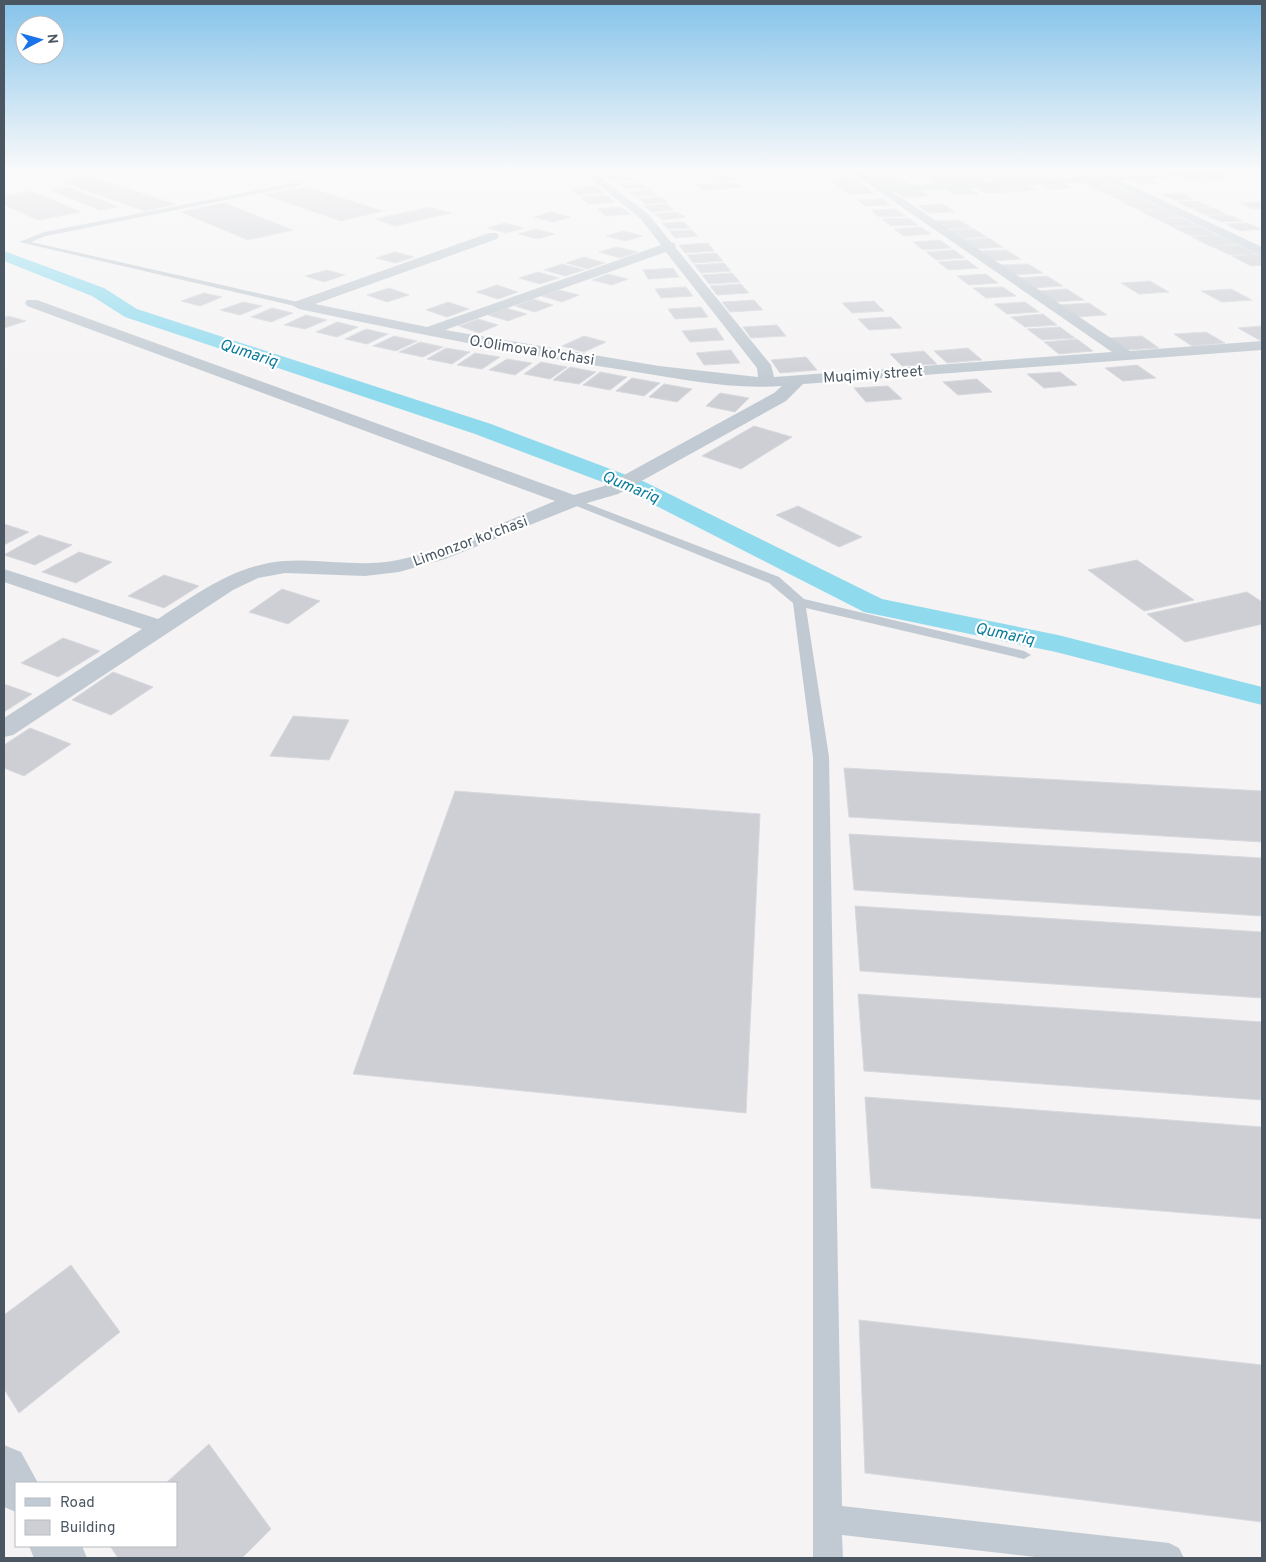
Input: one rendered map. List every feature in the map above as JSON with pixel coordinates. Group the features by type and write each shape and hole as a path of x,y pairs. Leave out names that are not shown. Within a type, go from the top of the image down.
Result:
{"main road":[{"path":"1241,242 1262,252"}],"street":[{"path":"299,305 476,242"},
{"path":"666,242 765,368 767,382"},
{"path":"960,242 1126,355"},
{"path":"425,332 670,246"},
{"path":"32,303 573,501"},
{"name":"O.Olimova ko'chasi","path":"299,305 425,332 585,359 735,381 767,382"},
{"name":"Muqimiy street","path":"767,382 1262,346"},
{"name":"Limonzor ko'chasi","path":"4,729 225,585 254,572 285,567 365,570 399,566 438,555 573,501 611,490 780,398 798,379"},
{"path":"4,575 160,627"},
{"path":"4,1468 15,1486"},
{"path":"55,1547 62,1558"}],"lane":[{"path":"22,242 299,305"},
{"path":"573,501 774,580 799,602 1024,655"},
{"path":"799,602 821,757 828,1558"},
{"path":"828,1519 1169,1558"}],"building":[{"path":"913,242 943,242 951,248 923,250"},
{"path":"965,242 995,242 1003,247 975,249"},
{"path":"1202,242 1233,242 1237,244 1210,246"},
{"path":"708,243 714,251 685,253 679,245"},
{"path":"1238,245 1257,254 1230,255 1211,246"},
{"path":"617,247 638,252 620,258 599,252"},
{"path":"954,250 965,258 936,260 926,252"},
{"path":"1006,250 1021,259 992,261 978,251"},
{"path":"395,252 414,257 395,263 376,258"},
{"path":"716,253 723,261 693,263 687,255"},
{"path":"1259,254 1262,256 1262,265 1251,266 1232,256"},
{"path":"584,257 605,263 587,269 566,263"},
{"path":"967,260 978,268 949,270 938,262"},
{"path":"724,263 731,271 701,273 694,265"},
{"path":"562,264 584,270 565,276 544,270"},
{"path":"1028,264 1043,273 1014,275 999,265"},
{"path":"673,268 679,277 648,279 643,270"},
{"path":"327,270 345,275 324,282 305,276"},
{"path":"538,272 559,278 540,284 519,278"},
{"path":"732,273 740,282 709,284 702,275"},
{"path":"608,274 628,279 612,285 592,280"},
{"path":"986,274 998,283 969,285 957,276"},
{"path":"1047,276 1063,286 1033,288 1018,278"},
{"path":"1150,281 1169,292 1139,294 1121,283"},
{"path":"741,284 749,293 717,295 710,286"},
{"path":"497,285 518,292 498,299 476,292"},
{"path":"686,287 693,296 661,298 655,289"},
{"path":"1003,287 1016,296 986,298 973,288"},
{"path":"389,288 409,295 387,302 367,295"},
{"path":"1067,289 1084,300 1053,302 1036,291"},
{"path":"1231,289 1252,300 1222,302 1201,291"},
{"path":"559,290 579,295 562,302 542,296"},
{"path":"204,293 222,297 200,306 181,301"},
{"path":"533,299 553,305 535,312 515,306"},
{"path":"754,300 763,310 730,312 722,302"},
{"path":"874,301 884,311 852,313 842,303"},
{"path":"243,302 262,306 240,315 220,310"},
{"path":"448,302 469,309 447,317 426,310"},
{"path":"1025,302 1039,312 1007,314 994,304"},
{"path":"1089,303 1107,315 1075,317 1058,305"},
{"path":"701,307 708,317 675,319 668,309"},
{"path":"272,308 293,313 271,322 251,317"},
{"path":"506,308 527,314 508,321 488,315"},
{"path":"1043,314 1057,325 1025,327 1011,317"},
{"path":"306,315 327,320 305,329 284,325"},
{"path":"8,316 26,321 4,328 4,318"},
{"path":"891,317 902,328 869,330 858,319"},
{"path":"478,319 498,325 479,333 459,326"},
{"path":"337,322 358,327 337,337 316,332"},
{"path":"777,325 786,336 751,338 743,327"},
{"path":"1262,326 1261,341 1238,328"},
{"path":"1060,327 1075,338 1042,340 1027,329"},
{"path":"716,328 724,340 690,342 682,331"},
{"path":"366,329 388,334 367,344 345,339"},
{"path":"1206,332 1225,343 1192,346 1174,334"},
{"path":"394,336 417,341 396,351 373,346"},
{"path":"584,336 606,342 584,352 562,346"},
{"path":"1142,336 1159,348 1126,350 1109,338"},
{"path":"1077,339 1093,351 1059,354 1044,342"},
{"path":"420,342 443,347 423,357 399,352"},
{"path":"446,348 470,352 452,364 427,359"},
{"path":"968,348 982,360 947,363 934,351"},
{"path":"731,350 740,363 704,365 696,353"},
{"path":"924,351 937,364 902,366 890,354"},
{"path":"475,353 500,357 482,369 457,365"},
{"path":"806,357 817,370 780,373 771,360"},
{"path":"507,359 532,363 515,375 489,370"},
{"path":"541,362 567,367 550,379 524,374"},
{"path":"1137,365 1156,378 1123,381 1105,368"},
{"path":"570,367 596,372 579,384 553,380"},
{"path":"600,372 627,377 610,390 583,385"},
{"path":"1060,372 1077,385 1044,388 1027,374"},
{"path":"632,378 660,383 644,396 616,391"},
{"path":"977,379 992,392 958,395 943,382"},
{"path":"664,384 692,389 677,402 649,397"},
{"path":"888,386 902,399 866,402 854,388"},
{"path":"720,393 749,398 735,412 706,406"},
{"path":"754,426 792,437 741,469 702,456"},
{"path":"798,506 862,537 839,547 776,515"},
{"path":"4,524 29,532 4,545"},
{"path":"39,535 72,545 35,565 4,555"},
{"path":"79,552 112,562 76,583 42,572"},
{"path":"1137,560 1194,600 1144,611 1088,570"},
{"path":"164,575 199,586 164,608 128,596"},
{"path":"282,589 320,601 288,624 249,612"},
{"path":"1247,592 1262,602 1262,624 1185,642 1147,614"},
{"path":"63,638 100,651 58,677 21,663"},
{"path":"113,672 153,687 111,715 72,700"},
{"path":"4,684 32,694 4,712"},
{"path":"293,716 349,720 329,760 270,756"},
{"path":"30,728 71,744 24,776 4,768 4,745"},
{"path":"844,768 1262,791 1262,842 849,817"},
{"path":"455,791 760,814 746,1113 353,1074"},
{"path":"849,834 1262,858 1262,916 854,890"},
{"path":"855,906 1262,932 1262,998 860,971"},
{"path":"858,994 1262,1022 1262,1100 864,1071"},
{"path":"865,1097 1262,1127 1262,1219 871,1188"},
{"path":"71,1265 120,1332 19,1413 4,1389 4,1315"},
{"path":"859,1320 1262,1365 1262,1522 865,1473"},
{"path":"209,1444 271,1529 242,1558 118,1558 111,1547 178,1547 178,1482 167,1482"}],"waterway":[{"name":"Qumariq","path":"4,256 98,292 131,313 483,429 637,487 874,606 1058,644 1262,696"}]}
